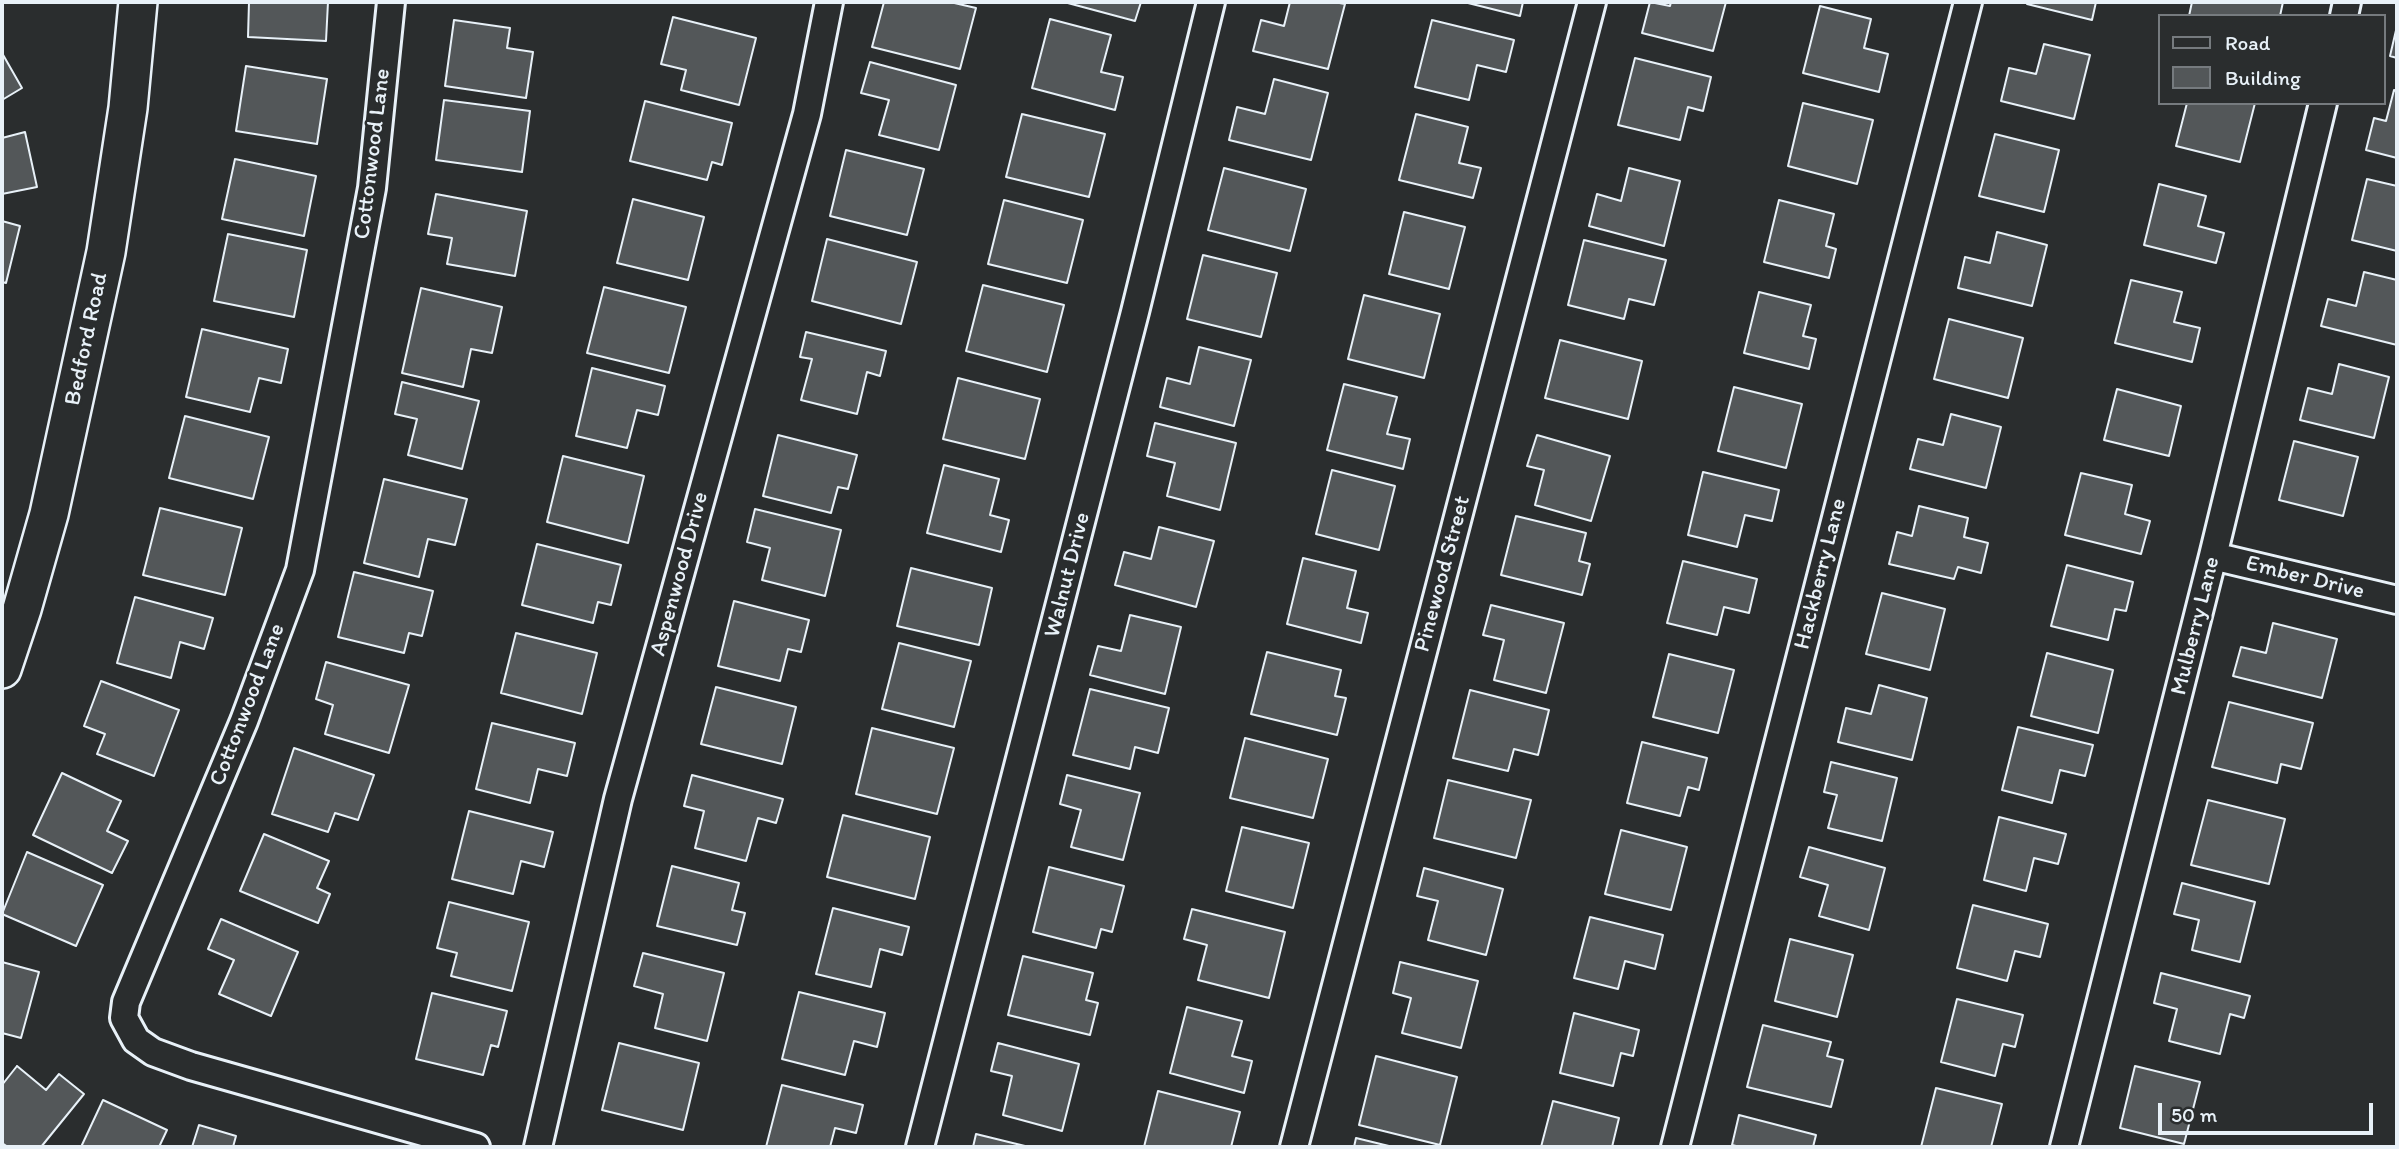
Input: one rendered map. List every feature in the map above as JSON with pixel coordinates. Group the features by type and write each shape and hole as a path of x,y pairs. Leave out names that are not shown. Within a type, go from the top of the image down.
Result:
{"main road":[{"name":"Bedford Road","path":"2,669 49,514 106,252 128,108 138,2"}],"street":[{"name":"Cottonwood Lane","path":"391,2 372,188 300,570 244,722 126,1002 124,1018 136,1040 153,1052 191,1066 476,1147"},
{"name":"Aspenwood Drive","path":"538,1147 618,799 807,114 830,2"},
{"name":"Walnut Drive","path":"920,1147 1135,312 1211,2"},
{"name":"Pinewood Street","path":"1294,1147 1592,2"},
{"name":"Hackberry Lane","path":"1675,1147 1968,2"},
{"name":"Mulberry Lane","path":"2064,1147 2213,556 2322,105"},
{"name":"Ember Drive","path":"2213,556 2397,600"}],"building":[{"path":"249,2 328,2 326,41 248,37"},
{"path":"884,2 950,2 976,8 960,69 872,47"},
{"path":"1064,2 1141,2 1135,21"},
{"path":"1290,2 1345,4 1328,69 1253,51 1261,20 1284,26"},
{"path":"1464,2 1523,2 1520,16"},
{"path":"1650,2 1670,6 1671,2 1726,2 1713,51 1642,33"},
{"path":"2096,2 2092,20 2027,4"},
{"path":"2192,2 2283,2 2280,14 2189,14"},
{"path":"1820,6 1871,19 1864,48 1888,54 1879,92 1803,73"},
{"path":"673,17 756,38 739,105 681,90 686,70 661,64"},
{"path":"1050,19 1111,35 1101,72 1123,77 1115,110 1032,88"},
{"path":"454,20 510,28 507,48 533,52 526,98 445,86"},
{"path":"1432,20 1514,40 1506,72 1477,65 1469,100 1415,87"},
{"path":"2397,26 2397,58 2390,56"},
{"path":"2044,44 2090,55 2074,119 2001,101 2009,68 2036,74"},
{"path":"2,53 22,88 2,100"},
{"path":"1635,58 1711,77 1703,111 1688,107 1680,140 1618,125"},
{"path":"870,62 956,85 939,150 879,135 889,100 861,93"},
{"path":"246,66 327,79 317,144 236,131"},
{"path":"1274,79 1328,93 1311,160 1229,140 1237,107 1265,114"},
{"path":"2394,90 2397,91 2397,158 2366,150 2374,118 2386,121"},
{"path":"444,100 530,111 522,172 436,160"},
{"path":"645,101 732,123 722,165 712,162 707,180 630,161"},
{"path":"1803,103 1873,120 1857,184 1788,166"},
{"path":"2186,105 2254,105 2240,162 2176,146"},
{"path":"1022,114 1105,134 1089,197 1006,177"},
{"path":"1416,114 1468,127 1459,163 1481,168 1473,198 1399,180"},
{"path":"25,132 37,187 2,194 2,138"},
{"path":"1995,134 2059,150 2044,212 1979,196"},
{"path":"846,150 924,169 907,235 830,216"},
{"path":"235,159 316,176 304,236 222,219"},
{"path":"1224,168 1306,189 1290,251 1208,230"},
{"path":"1629,168 1680,181 1664,246 1589,226 1597,194 1621,201"},
{"path":"2367,179 2397,186 2397,251 2352,240"},
{"path":"2159,184 2206,196 2198,226 2224,233 2216,263 2144,245"},
{"path":"436,194 527,211 515,276 447,264 452,238 428,234"},
{"path":"633,199 704,217 688,280 617,263"},
{"path":"1004,200 1083,220 1067,283 988,264"},
{"path":"1779,200 1834,214 1826,246 1836,249 1829,278 1764,262"},
{"path":"1404,212 1465,227 1449,289 1389,274"},
{"path":"2,221 20,226 6,283 2,282"},
{"path":"1997,232 2047,245 2032,306 1958,288 1965,257 1990,263"},
{"path":"228,234 307,250 294,317 214,301"},
{"path":"827,239 917,262 901,324 812,301"},
{"path":"1584,240 1666,260 1654,305 1629,299 1624,319 1568,305"},
{"path":"1203,255 1277,273 1261,337 1187,319"},
{"path":"2364,272 2397,280 2397,345 2321,326 2328,299 2356,306"},
{"path":"2131,280 2182,292 2174,322 2200,328 2192,362 2115,343"},
{"path":"983,285 1064,305 1047,372 966,351"},
{"path":"604,287 686,307 669,373 587,353"},
{"path":"421,288 502,307 492,353 471,349 463,387 402,373"},
{"path":"1759,292 1811,305 1803,336 1816,339 1809,369 1744,353"},
{"path":"1364,295 1440,314 1424,378 1348,359"},
{"path":"1949,319 2023,338 2008,398 1934,379"},
{"path":"202,329 288,349 281,383 259,378 250,412 186,397"},
{"path":"806,332 886,351 880,376 867,372 857,414 801,400 812,359 800,357"},
{"path":"1560,340 1642,361 1628,419 1545,398"},
{"path":"1199,347 1251,360 1234,426 1160,407 1167,378 1190,384"},
{"path":"2339,364 2389,377 2374,438 2300,420 2308,388 2332,394"},
{"path":"592,368 665,386 658,415 637,410 627,448 576,436"},
{"path":"958,378 1040,399 1025,459 943,439"},
{"path":"402,382 479,401 462,469 408,455 417,419 395,414"},
{"path":"1344,384 1397,397 1387,434 1410,439 1403,469 1327,450"},
{"path":"1734,387 1802,404 1786,468 1718,451"},
{"path":"2117,389 2181,406 2169,456 2104,440"},
{"path":"1951,414 2001,427 1986,488 1910,469 1918,439 1943,445"},
{"path":"185,416 269,437 253,499 169,478"},
{"path":"1155,423 1236,443 1220,510 1167,496 1175,463 1147,456"},
{"path":"778,435 857,455 848,489 838,487 831,513 763,496"},
{"path":"1537,435 1610,456 1591,521 1535,505 1544,470 1527,466"},
{"path":"2294,441 2358,457 2343,516 2279,500"},
{"path":"563,456 644,476 628,543 547,522"},
{"path":"944,465 999,479 990,515 1009,520 1001,552 927,533"},
{"path":"1332,470 1395,486 1379,550 1316,534"},
{"path":"1703,472 1779,490 1772,521 1745,515 1737,547 1688,535"},
{"path":"2081,473 2132,485 2125,514 2150,521 2141,554 2065,535"},
{"path":"384,479 467,499 455,545 428,539 419,577 364,563"},
{"path":"1919,506 1968,518 1964,537 1988,543 1981,573 1958,567 1954,579 1889,564 1897,532 1912,536"},
{"path":"160,508 242,528 225,595 143,575"},
{"path":"755,509 841,530 825,596 762,580 770,548 747,542"},
{"path":"1516,516 1586,533 1579,561 1590,564 1582,595 1501,575"},
{"path":"1159,527 1214,541 1196,607 1115,585 1124,552 1151,559"},
{"path":"537,544 621,565 611,605 598,602 593,623 522,605"},
{"path":"1303,558 1356,571 1347,608 1368,613 1361,643 1287,624"},
{"path":"1683,561 1757,579 1749,613 1724,607 1717,635 1667,623"},
{"path":"2067,565 2133,582 2126,611 2115,609 2108,640 2051,626"},
{"path":"911,568 992,588 979,645 897,626"},
{"path":"354,572 433,591 422,636 409,633 404,653 338,637"},
{"path":"1882,593 1945,609 1930,670 1866,654"},
{"path":"135,597 213,618 204,649 180,642 171,678 117,663"},
{"path":"734,601 809,620 801,652 788,649 780,681 718,666"},
{"path":"1491,605 1564,623 1546,693 1494,680 1504,640 1483,635"},
{"path":"1130,615 1181,627 1165,694 1090,675 1098,646 1121,651"},
{"path":"2273,623 2337,639 2322,698 2233,676 2241,647 2266,653"},
{"path":"516,633 597,653 582,714 501,693"},
{"path":"899,643 971,661 954,727 882,709"},
{"path":"1267,652 1341,670 1335,696 1346,698 1337,735 1251,714"},
{"path":"2047,653 2113,670 2098,733 2031,716"},
{"path":"1669,654 1734,670 1718,733 1653,717"},
{"path":"326,662 409,685 389,753 325,734 333,705 316,699"},
{"path":"101,681 179,710 154,776 97,754 105,734 84,726"},
{"path":"1879,685 1927,698 1912,760 1838,742 1846,708 1871,714"},
{"path":"716,687 796,707 782,764 701,744"},
{"path":"1090,689 1169,708 1158,753 1135,747 1130,769 1073,755"},
{"path":"1470,690 1549,710 1538,755 1514,749 1508,771 1453,758"},
{"path":"2229,702 2313,723 2301,769 2281,764 2277,783 2212,767"},
{"path":"492,723 575,743 567,776 538,769 530,803 476,789"},
{"path":"2018,727 2093,745 2085,776 2060,770 2052,803 2002,790"},
{"path":"872,728 954,748 937,814 856,794"},
{"path":"1245,738 1328,759 1313,818 1230,798"},
{"path":"1642,742 1707,758 1699,790 1688,787 1680,816 1627,803"},
{"path":"294,748 374,775 358,820 335,813 328,832 272,814"},
{"path":"1831,762 1897,778 1882,841 1828,828 1837,795 1824,792"},
{"path":"62,773 121,801 107,831 128,841 112,873 33,835"},
{"path":"692,775 783,799 776,823 758,818 746,861 695,848 704,811 684,806"},
{"path":"1067,775 1140,793 1123,860 1071,847 1081,810 1060,804"},
{"path":"1448,780 1531,800 1516,858 1434,838"},
{"path":"2208,800 2285,819 2269,884 2191,865"},
{"path":"469,811 553,832 544,867 521,861 513,894 452,879"},
{"path":"843,815 930,837 915,899 827,877"},
{"path":"1999,817 2066,834 2058,864 2034,858 2026,891 1984,880"},
{"path":"1242,827 1309,843 1293,908 1226,891"},
{"path":"1621,830 1687,847 1671,910 1605,894"},
{"path":"264,834 329,861 317,888 330,894 318,923 240,891"},
{"path":"1809,847 1885,868 1869,930 1819,916 1828,885 1800,877"},
{"path":"27,852 103,885 76,946 2,914"},
{"path":"672,866 739,883 732,910 745,913 737,945 657,926"},
{"path":"1049,867 1124,886 1112,932 1101,929 1096,948 1033,932"},
{"path":"1424,868 1503,889 1486,955 1428,940 1438,901 1417,896"},
{"path":"2182,883 2255,902 2240,962 2192,950 2199,920 2174,914"},
{"path":"449,902 529,922 512,991 451,976 457,953 437,948"},
{"path":"1973,905 2048,924 2040,957 2015,951 2007,981 1957,968"},
{"path":"833,908 909,927 902,955 880,949 871,987 816,974"},
{"path":"1192,909 1285,932 1269,998 1198,980 1207,945 1184,939"},
{"path":"1590,917 1663,935 1655,969 1625,961 1618,989 1574,978"},
{"path":"221,919 298,952 271,1016 219,994 234,960 208,949"},
{"path":"1790,939 1853,955 1837,1017 1775,1001"},
{"path":"643,953 724,973 707,1041 655,1028 663,994 634,986"},
{"path":"1023,956 1093,973 1086,1000 1098,1003 1090,1035 1008,1015"},
{"path":"2,962 39,972 21,1038 2,1033"},
{"path":"1400,962 1478,981 1461,1048 1402,1033 1411,998 1393,993"},
{"path":"2161,973 2250,996 2244,1018 2230,1014 2220,1054 2169,1041 2177,1009 2154,1003"},
{"path":"799,992 885,1013 877,1047 854,1041 845,1075 782,1059"},
{"path":"432,993 507,1011 498,1047 491,1045 483,1075 416,1059"},
{"path":"1957,999 2023,1015 2015,1047 2003,1044 1995,1076 1941,1062"},
{"path":"1187,1007 1242,1021 1232,1056 1252,1061 1244,1093 1170,1073"},
{"path":"1574,1013 1639,1030 1633,1056 1621,1053 1613,1086 1560,1073"},
{"path":"1763,1025 1831,1042 1827,1056 1843,1060 1831,1107 1747,1087"},
{"path":"619,1043 699,1063 683,1130 602,1110"},
{"path":"998,1043 1079,1064 1062,1131 1003,1115 1012,1076 991,1071"},
{"path":"1376,1056 1457,1077 1440,1145 1359,1125"},
{"path":"17,1066 46,1090 59,1074 84,1094 41,1147 8,1147 2,1143 2,1085"},
{"path":"2135,1066 2200,1082 2184,1144 2120,1128"},
{"path":"782,1085 863,1105 856,1133 835,1128 830,1147 766,1147"},
{"path":"1936,1088 2002,1104 1991,1147 1921,1147"},
{"path":"1158,1091 1240,1112 1231,1147 1144,1147"},
{"path":"103,1100 167,1130 159,1147 81,1147"},
{"path":"1553,1101 1619,1118 1612,1147 1541,1147"},
{"path":"1739,1115 1816,1135 1813,1147 1732,1145"},
{"path":"199,1125 236,1136 233,1147 192,1147"},
{"path":"976,1134 1029,1147 973,1147"},
{"path":"1356,1138 1393,1147 1354,1147"}]}
